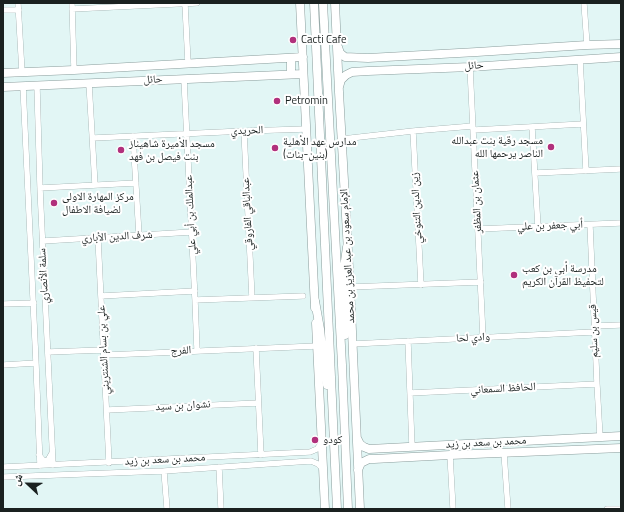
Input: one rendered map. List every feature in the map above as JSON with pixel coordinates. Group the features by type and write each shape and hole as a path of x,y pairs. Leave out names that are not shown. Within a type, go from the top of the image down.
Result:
{"street":[{"path":"18,3 22,72"},
{"path":"74,70 72,6 197,3"},
{"path":"300,3 325,509"},
{"name":"الإمام سعود بن عبد العزيز بن محمد","path":"314,3 337,509"},
{"name":"الإمام سعود بن عبد العزيز بن محمد","path":"324,3 348,509"},
{"name":"الإمام سعود بن عبد العزيز بن محمد","path":"335,3 360,509"},
{"path":"584,3 587,45"},
{"path":"185,4 188,63"},
{"path":"3,10 18,10"},
{"name":"حائل","path":"336,43 340,53 345,57 359,58 621,44"},
{"name":"حائل","path":"3,73 302,57"},
{"name":"حائل","path":"339,92 341,80 352,72 470,67 621,57"},
{"path":"291,58 291,74"},
{"path":"358,72 352,66 355,60 359,58"},
{"path":"580,59 586,170"},
{"name":"عثمان بن المظفر","path":"470,67 483,337"},
{"name":"حائل","path":"3,87 303,74"},
{"name":"عبدالملك بن أبي علي","path":"184,79 197,350"},
{"path":"89,83 95,185"},
{"name":"سلمة الأنصاري","path":"23,86 34,303 40,466"},
{"name":"سلمة الأنصاري","path":"36,86 53,466"},
{"path":"342,139 413,131 583,124"},
{"path":"532,127 538,227"},
{"name":"الحريدي","path":"93,138 306,129"},
{"name":"عبدالباقي الفاروقي","path":"244,131 252,298"},
{"name":"زين الدين التنوخي","path":"413,131 422,285"},
{"path":"133,136 139,235"},
{"path":"535,173 621,169"},
{"path":"40,188 136,183"},
{"name":"أبي جعفر بن علي","path":"478,229 621,223"},
{"name":"قيس بن سليم","path":"590,225 600,437"},
{"name":"شرف الدين الأباري","path":"43,241 192,232"},
{"name":"علي بن بسام الشنتريني","path":"98,238 109,463"},
{"path":"342,365 346,330 344,268 347,247"},
{"path":"350,287 481,282"},
{"path":"101,296 195,291"},
{"path":"195,300 304,296"},
{"path":"315,301 320,329 325,376 332,405"},
{"path":"3,304 34,303"},
{"name":"وادي لحا","path":"352,344 483,337 594,329 621,325"},
{"path":"408,341 412,447"},
{"name":"الفرج","path":"48,352 104,350 107,354 317,346"},
{"path":"256,348 261,455"},
{"path":"3,365 36,363"},
{"name":"الحافظ السمعاني","path":"410,393 597,384"},
{"name":"نشوان بن سيد","path":"107,410 258,403"},
{"name":"محمد بن سعد بن زيد","path":"357,438 360,444 364,447 375,449 621,436"},
{"name":"محمد بن سعد بن زيد","path":"3,468 310,452 317,449 322,442"},
{"name":"محمد بن سعد بن زيد","path":"358,470 362,463 369,459 621,448"},
{"path":"374,459 370,454 375,449"},
{"path":"39,454 43,460 46,461 52,452"},
{"path":"504,453 508,509"},
{"path":"450,455 453,509"},
{"name":"محمد بن سعد بن زيد","path":"3,477 164,470 311,461 318,464 323,469"},
{"path":"219,467 221,509"},
{"path":"164,470 167,509"},
{"path":"607,509 621,508"}],"place":[{"name":"Cacti Cafe","path":"293,40"},
{"name":"Petromin","path":"277,101"},
{"name":"مسجد رقية بنت عبدالله الناصر يرحمها الله","path":"551,147"},
{"name":"مدارس عهد الأهلية (بنين-بنات)","path":"275,148"},
{"name":"مسجد الأميرة شاهيناز بنت فيصل بن فهد","path":"121,150"},
{"name":"مركز المهارة الاولى لضيافة الاطفال","path":"54,203"},
{"name":"مدرسة أبي بن كعب لتحفيظ القرآن الكريم","path":"514,275"},
{"name":"كودو","path":"315,440"}]}
